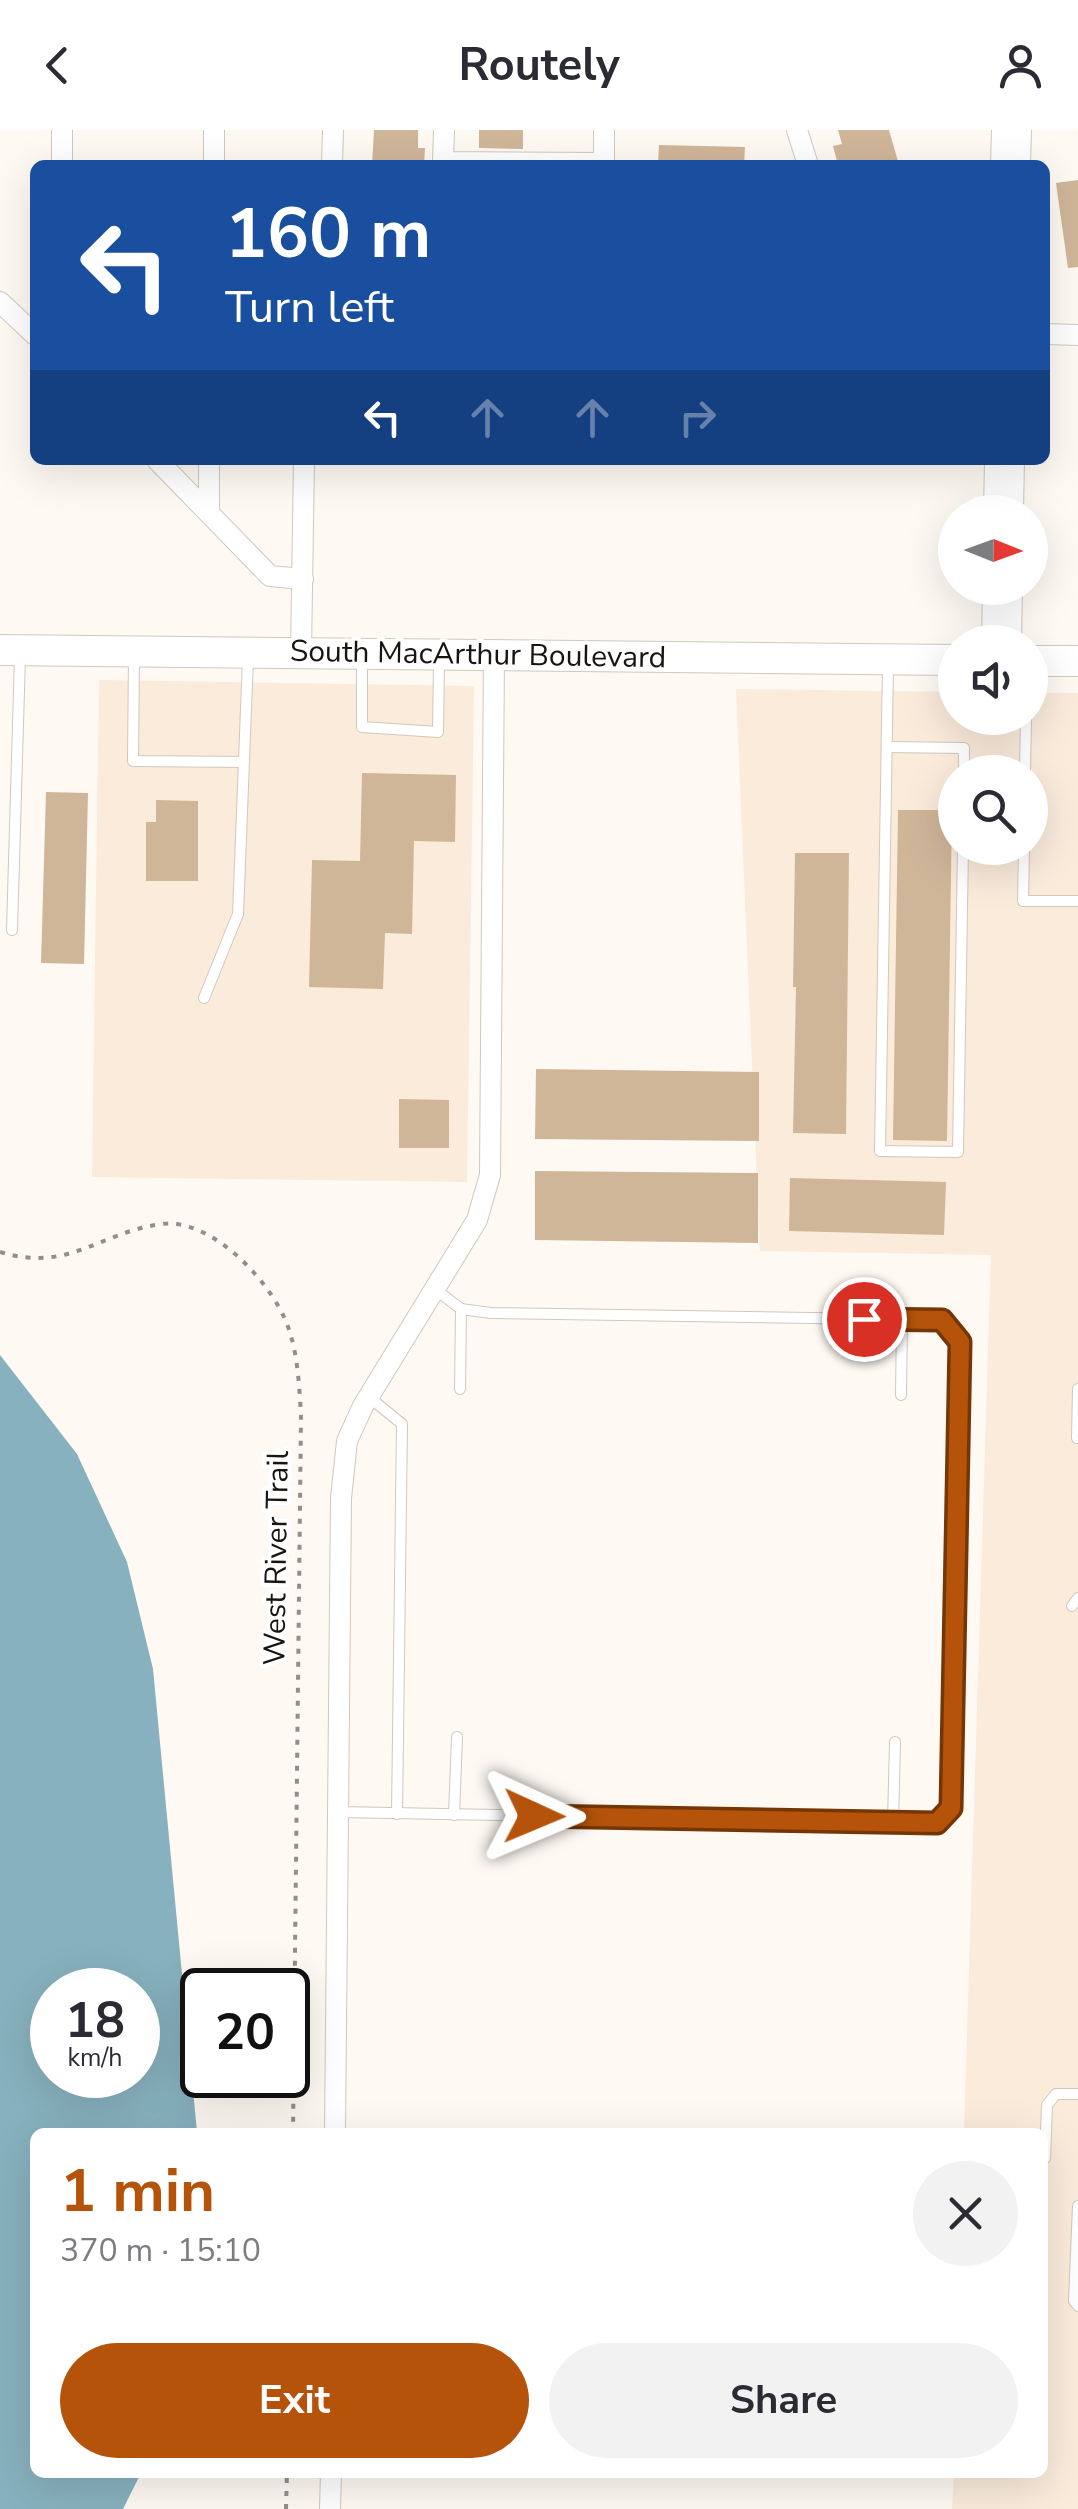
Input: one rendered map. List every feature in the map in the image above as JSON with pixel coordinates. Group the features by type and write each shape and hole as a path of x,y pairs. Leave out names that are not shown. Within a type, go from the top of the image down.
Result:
{"main road":[{"name":"South MacArthur Boulevard","path":"10,650 938,660"},
{"path":"1048,660 1078,661"}],"street":[{"path":"62,130 62,160"},
{"path":"214,130 214,160"},
{"path":"332,160 333,130"},
{"path":"444,130 444,160"},
{"path":"604,130 604,160"},
{"path":"797,130 806,160"},
{"path":"1001,160 1002,130"},
{"path":"1020,160 1021,130"},
{"path":"0,302 30,330"},
{"path":"1050,334 1078,336"},
{"path":"162,465 270,576 303,579"},
{"path":"209,513 210,465"},
{"path":"302,652 304,465"},
{"path":"994,495 995,465"},
{"path":"1013,495 1014,465"},
{"path":"335,2128 340,1498 347,1441 369,1397 477,1220 490,1175 494,654"},
{"path":"330,2509 331,2478"}],"lane":[{"path":"10,650 12,930"},
{"path":"134,651 133,761 244,762"},
{"path":"204,998 238,914 248,652"},
{"path":"362,653 362,727 438,732 439,654"},
{"path":"888,659 880,1151 958,1152 963,865"},
{"path":"888,748 964,748 964,755"},
{"path":"1024,865 1023,900 1078,901"},
{"path":"338,1812 937,1823 951,1808 960,1342 942,1320 491,1313 461,1309 434,1289"},
{"path":"460,1389 461,1309"},
{"path":"901,1396 902,1320"},
{"path":"1077,1438 1078,1388"},
{"path":"369,1397 402,1424 397,1814"},
{"path":"454,1814 457,1737"},
{"path":"893,1822 895,1742"},
{"path":"1046,2128 1047,2104 1056,2094 1078,2094"},
{"path":"1078,2206 1074,2301 1078,2306"}],"path":[{"name":"West River Trail","path":"0,1252 31,1260 52,1259 137,1230 176,1223 220,1241 267,1287 286,1322 297,1358 301,1414 293,2128"},
{"path":"286,2509 287,2478"}],"shaded area":[{"path":"99,680 474,686 467,1182 92,1177"},
{"path":"736,689 938,692 938,735 1048,735 1048,693 1078,693 1078,2509 952,2509 954,2478 1048,2478 1048,2128 964,2128 991,1255 760,1251"}],"water":[{"path":"0,1355 77,1454 127,1562 153,1669 181,1968 180,2098 194,2098 197,2128 30,2128 30,2478 138,2478 123,2509 0,2509"}],"building":[{"path":"374,130 418,130 418,148 425,148 424,160 372,160"},
{"path":"479,130 523,130 523,149 479,148"},
{"path":"838,130 889,130 898,160 837,160 833,146 842,144"},
{"path":"659,145 745,147 744,160 658,160"},
{"path":"1078,180 1078,267 1068,268 1056,183"},
{"path":"362,773 456,775 455,842 414,841 412,934 385,933 383,989 309,987 312,860 360,861"},
{"path":"46,792 88,793 84,964 41,963"},
{"path":"156,800 198,801 198,881 146,881 146,822 156,822"},
{"path":"898,810 938,810 938,865 951,865 947,1141 893,1140"},
{"path":"795,853 849,853 846,1134 793,1133"},
{"path":"536,1069 759,1072 759,1141 535,1139"},
{"path":"399,1099 449,1100 449,1148 399,1148"},
{"path":"535,1171 758,1173 758,1243 535,1240"},
{"path":"790,1178 946,1182 944,1235 789,1231"}],"route":[{"path":"534,1816 937,1823 951,1808 960,1342 942,1320 864,1319"}]}
